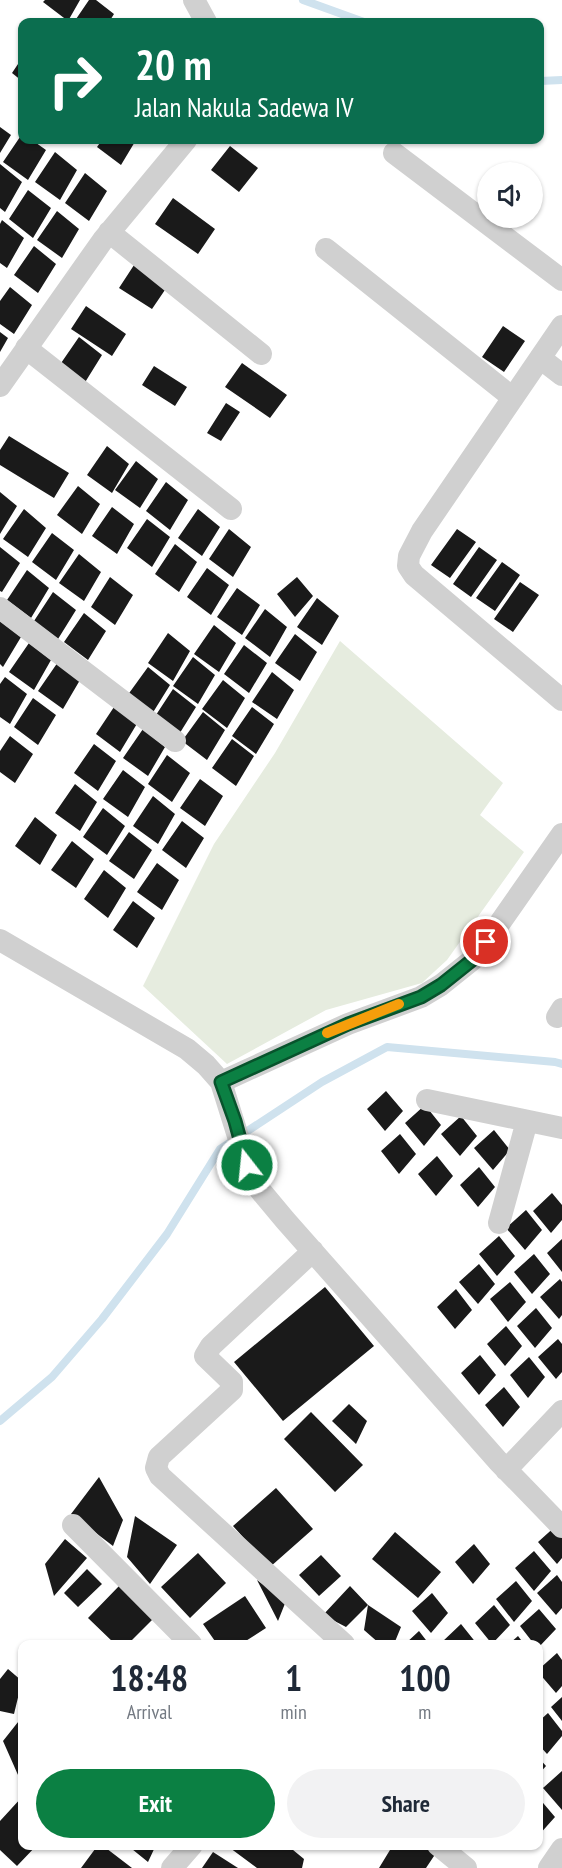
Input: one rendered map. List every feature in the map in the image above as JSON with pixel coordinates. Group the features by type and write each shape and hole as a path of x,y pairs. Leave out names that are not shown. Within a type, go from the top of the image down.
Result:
{"street":[{"path":"194,0 204,18"},
{"path":"0,386 109,232 183,144"},
{"path":"393,153 562,280"},
{"path":"109,232 261,354"},
{"path":"326,249 513,398"},
{"path":"562,327 422,531 410,556 408,566 414,575 562,700"},
{"path":"26,348 231,509"},
{"path":"540,358 562,375"},
{"path":"0,609 175,741"},
{"path":"221,1082 348,1024 421,997 441,985 476,957 562,834"},
{"path":"0,940 187,1049 206,1065 221,1082 247,1165 260,1190 506,1470 562,1527"},
{"path":"426,1100 562,1128"},
{"path":"499,1223 527,1121"},
{"path":"313,1251 211,1346 206,1356 232,1382 232,1389 159,1458 156,1468 160,1476 340,1640"},
{"path":"506,1470 562,1411"},
{"path":"73,1525 187,1640"},
{"path":"172,1868 188,1850"},
{"path":"444,1850 466,1868"},
{"path":"549,1868 562,1850"}],"shaded area":[{"path":"340,641 503,783 480,815 524,852 447,960 422,983 326,1010 227,1064 143,986 214,844 275,753"}],"building":[{"path":"45,0 80,0 70,18 64,18 43,2"},
{"path":"89,0 96,0 114,14 112,18 77,18"},
{"path":"18,64 18,78 12,73"},
{"path":"0,127 11,135 0,153"},
{"path":"18,140 18,144 38,144 46,150 28,180 3,162"},
{"path":"99,144 134,144 121,165 97,147"},
{"path":"230,146 258,168 239,192 211,170"},
{"path":"55,152 77,170 60,200 35,182"},
{"path":"0,164 22,182 5,212 0,208"},
{"path":"85,173 107,191 89,221 65,203"},
{"path":"28,190 51,208 33,238 9,219"},
{"path":"173,198 215,229 198,254 155,224"},
{"path":"57,211 79,229 62,258 37,240"},
{"path":"2,220 24,238 7,268 0,263 0,224"},
{"path":"34,246 56,264 38,293 14,275"},
{"path":"136,262 169,284 152,309 119,288"},
{"path":"10,287 32,305 14,334 0,324 0,301"},
{"path":"86,306 126,334 112,356 71,329"},
{"path":"503,326 525,341 504,372 482,357"},
{"path":"0,332 8,338 0,352"},
{"path":"79,337 102,355 84,384 59,366"},
{"path":"242,363 287,395 270,418 225,387"},
{"path":"154,366 187,387 175,406 142,385"},
{"path":"226,403 240,412 221,441 207,433"},
{"path":"9,436 69,473 54,498 0,465 0,450"},
{"path":"107,446 129,464 112,493 87,475"},
{"path":"136,461 158,479 140,508 115,490"},
{"path":"166,482 188,500 170,530 146,511"},
{"path":"78,486 100,504 82,534 57,515"},
{"path":"0,492 17,506 0,534"},
{"path":"112,507 134,524 117,554 92,536"},
{"path":"24,509 46,528 28,557 3,539"},
{"path":"198,509 220,527 202,556 178,538"},
{"path":"147,519 170,537 152,567 127,548"},
{"path":"229,529 251,547 233,577 209,559"},
{"path":"457,529 476,542 450,578 431,565"},
{"path":"52,533 74,550 56,580 32,562"},
{"path":"175,544 197,562 179,592 155,574"},
{"path":"0,547 20,563 2,592 0,591"},
{"path":"479,547 497,560 471,597 453,584"},
{"path":"79,554 101,572 84,601 59,583"},
{"path":"502,562 520,575 495,611 476,598"},
{"path":"207,568 229,585 211,615 187,597"},
{"path":"27,570 49,588 31,618 7,600"},
{"path":"110,577 133,595 115,625 91,607"},
{"path":"297,577 313,596 295,617 277,594"},
{"path":"520,582 539,595 513,632 494,619"},
{"path":"237,588 260,605 242,635 217,617"},
{"path":"53,592 76,610 58,639 34,621"},
{"path":"317,598 339,616 322,645 297,627"},
{"path":"265,609 287,627 270,657 245,638"},
{"path":"84,613 106,631 88,660 64,642"},
{"path":"0,621 21,637 3,667 0,664"},
{"path":"214,625 236,643 219,672 194,654"},
{"path":"168,633 190,651 173,681 148,663"},
{"path":"295,634 317,652 300,681 275,663"},
{"path":"29,643 51,660 34,690 9,672"},
{"path":"244,645 267,663 249,693 224,674"},
{"path":"193,657 215,675 198,704 173,686"},
{"path":"58,662 80,680 63,709 38,691"},
{"path":"148,667 170,685 152,714 127,696"},
{"path":"272,672 294,690 277,719 252,702"},
{"path":"5,677 27,694 10,724 0,717 0,684"},
{"path":"223,680 245,698 227,728 202,709"},
{"path":"173,689 196,707 178,736 154,718"},
{"path":"33,698 56,715 38,745 14,727"},
{"path":"116,704 138,722 120,752 96,734"},
{"path":"252,707 274,724 256,754 232,736"},
{"path":"203,712 225,730 207,760 182,741"},
{"path":"143,729 165,747 148,776 123,758"},
{"path":"10,736 33,754 15,783 0,772 0,751"},
{"path":"232,739 254,756 236,786 212,768"},
{"path":"94,744 116,761 98,791 74,773"},
{"path":"167,755 190,773 172,802 148,784"},
{"path":"123,770 145,787 128,817 103,799"},
{"path":"200,779 223,796 205,826 180,808"},
{"path":"75,784 97,802 80,831 55,813"},
{"path":"153,796 175,814 158,844 133,826"},
{"path":"103,808 125,826 107,855 83,837"},
{"path":"35,817 57,835 40,865 15,846"},
{"path":"182,821 204,838 186,868 162,850"},
{"path":"129,832 152,850 134,879 109,861"},
{"path":"72,841 94,859 76,888 51,870"},
{"path":"157,863 179,880 162,910 137,892"},
{"path":"104,870 126,888 108,918 84,899"},
{"path":"133,901 155,918 137,948 113,930"},
{"path":"386,1091 403,1111 385,1131 367,1109"},
{"path":"425,1105 441,1125 424,1146 405,1123"},
{"path":"461,1116 477,1136 460,1156 441,1134"},
{"path":"494,1130 510,1150 493,1170 474,1148"},
{"path":"400,1134 416,1154 399,1174 381,1151"},
{"path":"437,1156 453,1176 436,1196 418,1174"},
{"path":"479,1167 495,1187 478,1207 460,1185"},
{"path":"552,1193 562,1205 562,1220 551,1233 533,1211"},
{"path":"526,1210 542,1230 525,1250 506,1228"},
{"path":"499,1236 515,1256 497,1276 479,1254"},
{"path":"562,1239 562,1272 547,1253"},
{"path":"534,1254 550,1274 532,1294 514,1272"},
{"path":"479,1264 495,1284 478,1304 459,1282"},
{"path":"560,1279 562,1282 562,1315 559,1319 540,1297"},
{"path":"510,1282 526,1302 508,1322 490,1299"},
{"path":"325,1287 374,1346 283,1421 234,1362"},
{"path":"456,1289 472,1310 455,1329 437,1307"},
{"path":"536,1308 552,1328 535,1348 517,1326"},
{"path":"506,1326 522,1346 505,1366 487,1344"},
{"path":"558,1339 562,1344 562,1372 556,1379 538,1357"},
{"path":"480,1355 496,1375 479,1395 461,1373"},
{"path":"529,1357 545,1377 528,1398 510,1375"},
{"path":"504,1387 520,1407 503,1427 485,1405"},
{"path":"349,1404 367,1421 356,1444 332,1421"},
{"path":"311,1412 363,1465 335,1492 284,1439"},
{"path":"99,1477 123,1520 113,1546 71,1514"},
{"path":"276,1488 313,1529 270,1567 233,1526"},
{"path":"135,1516 177,1545 150,1584 127,1557"},
{"path":"558,1524 562,1529 562,1558 557,1564 538,1542"},
{"path":"395,1532 441,1572 418,1598 372,1559"},
{"path":"65,1539 87,1558 54,1596 45,1564"},
{"path":"474,1544 490,1564 473,1584 455,1562"},
{"path":"534,1551 551,1571 534,1591 515,1568"},
{"path":"198,1553 226,1583 190,1618 161,1587"},
{"path":"321,1555 341,1576 319,1596 299,1575"},
{"path":"87,1569 102,1584 78,1607 64,1593"},
{"path":"557,1575 562,1582 562,1608 556,1615 537,1593"},
{"path":"257,1580 286,1601 278,1621"},
{"path":"516,1581 532,1601 514,1622 496,1599"},
{"path":"120,1585 154,1618 132,1640 111,1640 88,1618"},
{"path":"350,1586 368,1605 346,1627 323,1615"},
{"path":"432,1593 448,1613 431,1633 412,1611"},
{"path":"245,1596 266,1628 247,1640 214,1640 203,1624"},
{"path":"368,1605 401,1627 396,1640 375,1640 364,1630"},
{"path":"494,1605 510,1625 496,1640 489,1640 475,1623"},
{"path":"539,1609 556,1629 543,1643 543,1640 531,1640 520,1626"},
{"path":"461,1624 474,1640 444,1640"},
{"path":"419,1631 426,1640 409,1640"},
{"path":"557,1653 562,1660 562,1686 556,1693 543,1678 543,1666"},
{"path":"8,1669 18,1678 18,1698 14,1714 0,1711 0,1679"},
{"path":"562,1697 562,1721 551,1707"},
{"path":"548,1713 562,1731 562,1736 547,1754 543,1750 543,1718"},
{"path":"18,1722 18,1775 3,1741"},
{"path":"562,1771 562,1810 543,1788"},
{"path":"18,1801 18,1850 32,1850 17,1866 0,1850 0,1821"},
{"path":"543,1803 555,1817 543,1830"},
{"path":"94,1850 109,1850 132,1868 81,1868"},
{"path":"133,1850 154,1850 148,1862"},
{"path":"233,1850 293,1850 304,1859 302,1868 257,1868"},
{"path":"390,1850 431,1850 436,1853 426,1868 379,1868"},
{"path":"213,1852 238,1868 202,1868"}],"waterway":[{"path":"303,0 353,18"},
{"path":"544,81 562,80"},
{"path":"0,1421 52,1377 102,1319 167,1234 220,1149 322,1082 387,1047 562,1064"}],"slow traffic":[{"path":"327,1033 399,1004"}],"route":[{"path":"247,1165 221,1082 348,1024 421,997 441,985 476,957 486,942"}]}
